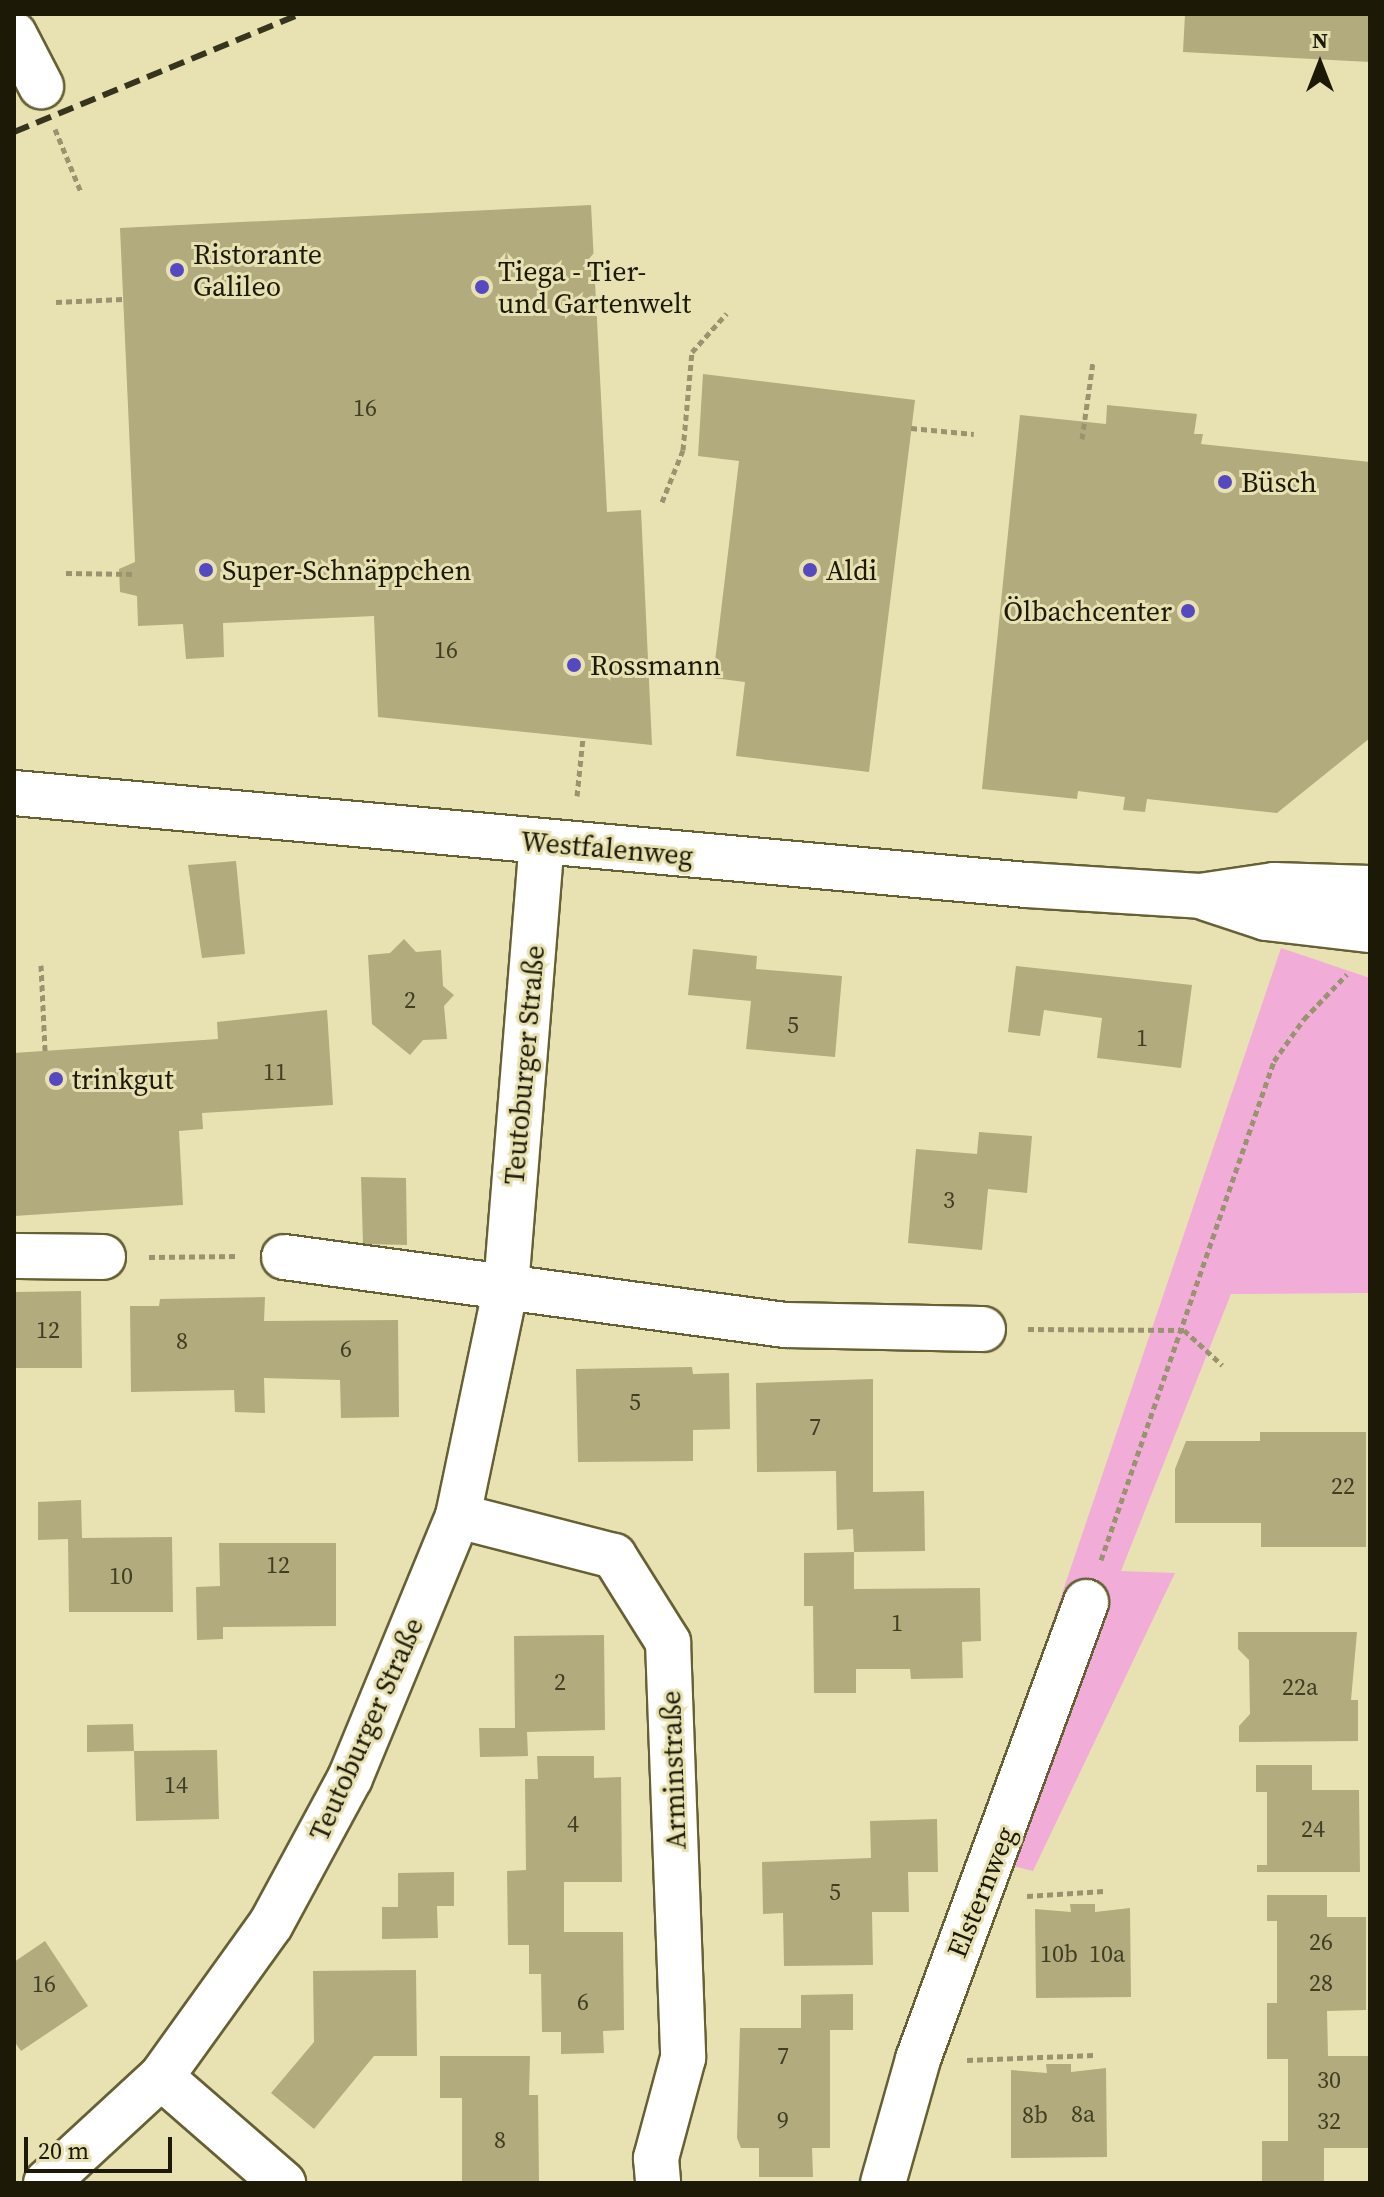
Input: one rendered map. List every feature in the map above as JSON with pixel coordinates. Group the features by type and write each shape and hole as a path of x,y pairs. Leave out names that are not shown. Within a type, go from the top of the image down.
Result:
{"street":[{"path":"14,34 41,86"},
{"name":"Westfalenweg","path":"14,793 556,844 1200,896 1274,885 1370,888"},
{"name":"Teutoburger Straße","path":"46,2183 161,2077 271,1924 350,1778 458,1516 506,1287 556,844"},
{"name":"Westfalenweg","path":"1200,896 1362,949"},
{"path":"14,1256 103,1257"},
{"path":"284,1257 785,1325 983,1329"},
{"name":"Arminstraße","path":"458,1516 614,1556 668,1642 683,2058 657,2170"},
{"name":"Elsternweg","path":"883,2183 918,2059 1086,1602"},
{"path":"161,2077 283,2183"}],"path":[{"path":"41,86 81,192"},
{"path":"56,302 123,299"},
{"path":"662,502 683,450 692,352 727,313"},
{"path":"1082,439 1093,362"},
{"path":"911,428 974,434"},
{"path":"66,573 136,574"},
{"path":"556,844 583,738"},
{"path":"1086,1602 1184,1330 1274,1061 1362,949"},
{"path":"41,965 45,1051"},
{"path":"103,1257 284,1257"},
{"path":"983,1329 1184,1330 1222,1365"},
{"path":"978,1899 1104,1891"},
{"path":"918,2059 1094,2055"}],"shaded area":[{"path":"1281,948 1370,978 1370,1293 1231,1294 1121,1571 1175,1573 1033,1871 973,1856"}],"building":[{"path":"1185,14 1370,14 1370,62 1183,52"},
{"path":"591,205 607,512 641,510 652,745 378,717 374,616 223,623 224,657 186,659 183,624 138,626 137,596 120,592 119,569 135,562 120,228"},
{"name":"Aldi","path":"703,374 915,400 869,772 736,756 745,682 713,678 739,461 698,456"},
{"name":"Ölbachcenter","path":"1107,405 1197,414 1194,434 1203,434 1201,444 1370,462 1370,738 1277,813 1147,799 1145,812 1123,810 1125,797 1078,791 1077,799 982,789 1020,415 1106,424"},
{"path":"236,861 245,954 202,958 188,865"},
{"path":"404,939 416,952 441,950 443,986 454,995 444,1006 447,1039 423,1040 410,1055 372,1024 368,955 390,953"},
{"path":"693,949 757,956 756,969 842,976 835,1057 746,1049 751,1001 688,995"},
{"path":"1016,966 1192,985 1181,1068 1097,1058 1102,1018 1044,1010 1040,1036 1008,1032"},
{"path":"327,1010 333,1105 202,1113 203,1129 179,1131 183,1205 14,1216 14,1053 218,1039 217,1022"},
{"path":"979,1132 1032,1136 1027,1193 988,1189 982,1250 908,1243 916,1149 977,1154"},
{"path":"361,1177 406,1178 407,1245 363,1244"},
{"path":"81,1291 82,1368 14,1368 14,1292"},
{"path":"265,1297 264,1321 398,1320 399,1417 341,1418 340,1380 264,1378 265,1413 235,1412 234,1390 131,1392 130,1306 159,1306 160,1299"},
{"path":"692,1367 693,1374 729,1373 730,1429 693,1430 693,1461 578,1462 576,1369"},
{"path":"873,1379 873,1492 924,1491 925,1551 854,1552 853,1529 837,1530 836,1471 757,1472 756,1383"},
{"path":"1260,1432 1366,1432 1366,1547 1261,1547 1261,1523 1175,1523 1175,1469 1186,1441 1260,1441"},
{"path":"81,1500 82,1538 172,1537 173,1612 69,1612 68,1539 38,1540 38,1502"},
{"path":"219,1543 336,1543 336,1626 223,1627 223,1639 197,1640 196,1587 220,1586"},
{"path":"854,1552 854,1589 980,1588 981,1641 962,1642 963,1678 911,1679 910,1669 856,1669 856,1693 814,1693 813,1606 804,1606 804,1553"},
{"path":"1238,1632 1357,1632 1351,1700 1358,1700 1358,1741 1239,1742 1239,1726 1250,1714 1249,1660 1238,1649"},
{"path":"604,1635 605,1730 527,1732 528,1756 480,1757 479,1728 515,1728 514,1636"},
{"path":"133,1724 134,1751 87,1752 87,1725"},
{"path":"217,1750 219,1819 136,1821 134,1751"},
{"path":"537,1756 594,1756 594,1778 621,1777 622,1882 564,1882 564,1932 623,1932 624,2030 603,2031 604,2053 561,2054 561,2032 542,2032 541,1974 529,1974 529,1945 508,1945 507,1871 526,1870 525,1779 538,1779"},
{"path":"1256,1765 1312,1765 1312,1790 1359,1790 1360,1872 1257,1872 1257,1865 1267,1865 1267,1792 1256,1792"},
{"path":"937,1819 938,1872 908,1872 909,1912 872,1912 873,1965 784,1966 783,1913 763,1914 762,1862 871,1858 870,1821"},
{"path":"454,1872 454,1906 437,1906 438,1938 382,1939 382,1907 398,1907 398,1873"},
{"path":"1267,1895 1327,1895 1327,1917 1366,1917 1366,2010 1327,2011 1328,2056 1370,2056 1370,2148 1324,2148 1324,2183 1262,2183 1262,2141 1288,2141 1288,2059 1267,2059 1267,2003 1277,2003 1277,1921 1267,1921"},
{"path":"1070,1904 1095,1904 1095,1912 1130,1908 1131,1997 1036,1998 1035,1909 1071,1912"},
{"path":"45,1941 88,2006 21,2051 14,2041 14,1962"},
{"path":"416,1970 417,2056 374,2056 314,2129 271,2093 314,2042 313,1971"},
{"path":"853,1994 853,2030 830,2030 830,2148 812,2148 813,2177 759,2177 759,2148 741,2148 737,2138 740,2028 801,2028 801,1995"},
{"path":"440,2056 530,2056 529,2095 538,2095 539,2183 462,2183 462,2098 440,2098"},
{"path":"1046,2064 1071,2064 1071,2072 1106,2068 1107,2157 1011,2158 1011,2070 1047,2073"}],"railway":[{"path":"14,132 300,14"}],"place":[{"name":"Ristorante Galileo","path":"177,270"},
{"name":"Tiega - Tier- und Gartenwelt","path":"482,287"},
{"name":"Büsch","path":"1225,482"},
{"name":"Super-Schnäppchen","path":"206,570"},
{"name":"Aldi","path":"810,570"},
{"name":"Ölbachcenter","path":"1188,611"},
{"name":"Rossmann","path":"574,665"},
{"name":"trinkgut","path":"56,1079"}]}
